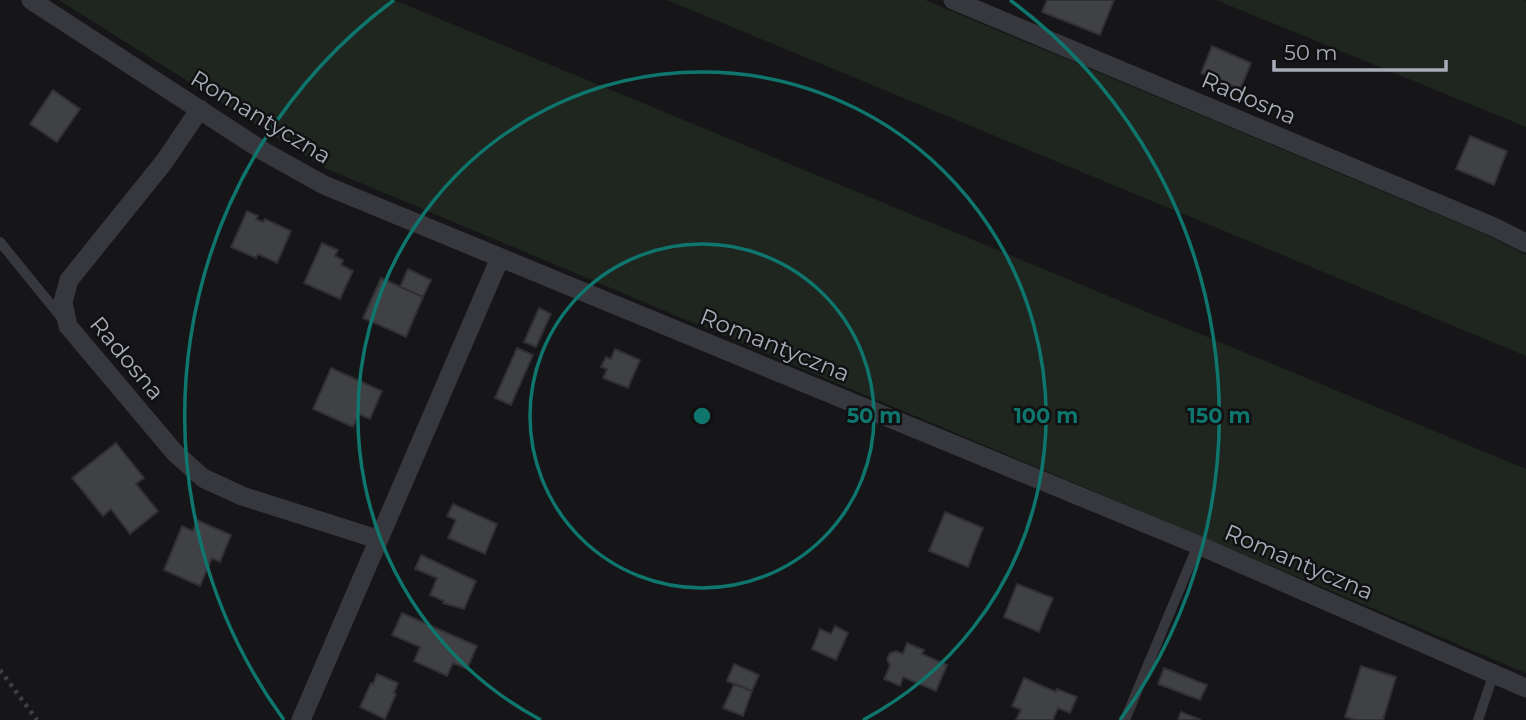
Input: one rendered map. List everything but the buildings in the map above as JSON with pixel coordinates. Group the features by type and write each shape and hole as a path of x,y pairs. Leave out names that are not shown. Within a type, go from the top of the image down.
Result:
{"street":[{"name":"Romantyczna","path":"31,0 262,151 324,185 1198,545 1526,688"},
{"name":"Radosna","path":"953,0 1526,243"},
{"name":"Radosna","path":"200,109 164,162 69,280 63,302 68,326 175,453 203,478 242,495 377,539"},
{"path":"301,720 500,258"}],"lane":[{"path":"0,242 68,326"},
{"path":"1125,720 1198,545"},
{"path":"1478,720 1494,673"}],"path":[{"path":"0,670 37,720"}],"shaded area":[{"path":"59,0 394,0 1526,469 1526,673 323,167"},
{"path":"667,0 925,0 1487,235 1526,255 1526,356"},
{"path":"1216,0 1524,0 1526,127"}]}
